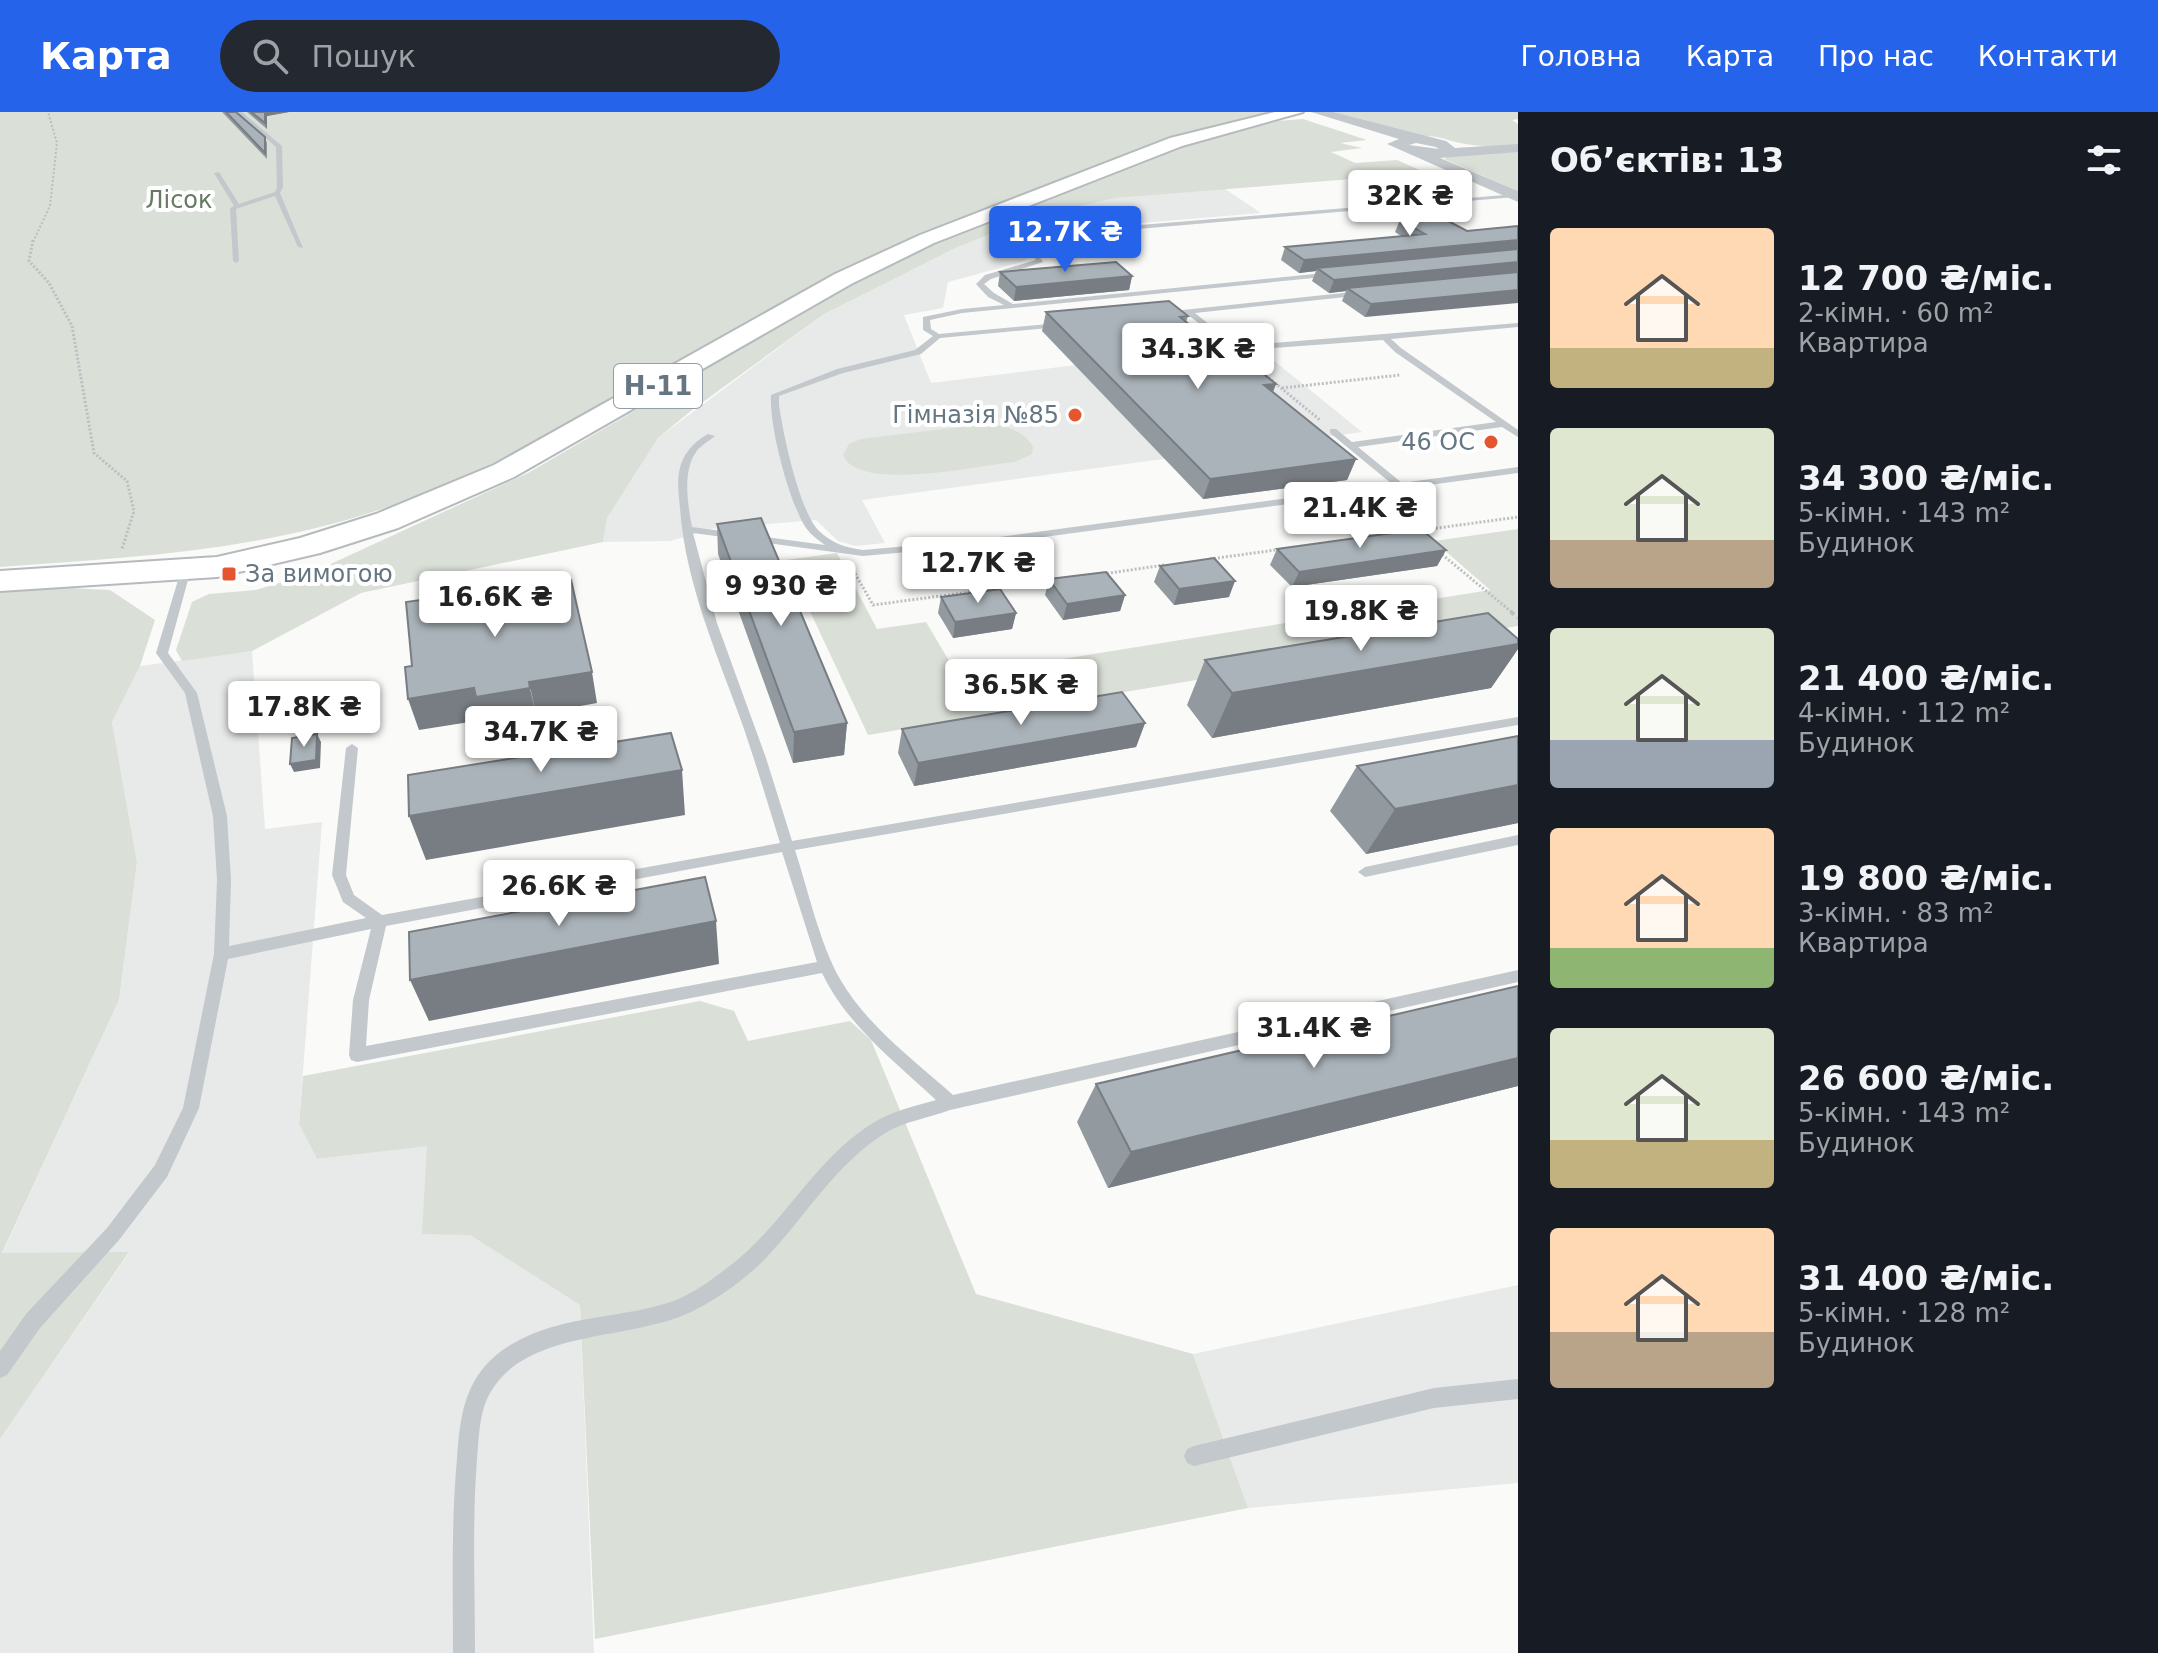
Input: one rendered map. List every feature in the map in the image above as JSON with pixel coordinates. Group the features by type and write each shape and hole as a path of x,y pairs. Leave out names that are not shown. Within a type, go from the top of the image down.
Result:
{"main road":[{"name":"Н-11","path":"0,581 217,567 309,546 447,497 604,416 843,279 927,239 1176,142 1295,112"}],"street":[{"path":"1317,112 1394,144 1440,149 1518,148"},
{"path":"1317,112 1417,147 1516,196"}],"lane":[{"path":"240,113 253,112"},
{"path":"236,261 231,219 237,206 277,193 280,187 279,146 240,113"},
{"path":"217,173 237,206"},
{"path":"277,193 301,247"},
{"path":"1012,306 991,295 980,284 988,277 1041,261 1030,249 1032,245 1079,232 1516,196"},
{"path":"938,336 924,324 932,316 1344,273"},
{"path":"1158,315 1375,292"},
{"path":"1189,312 1234,349 1518,325"},
{"path":"841,550 824,541 801,512 791,464 778,433 773,403 775,395 840,371 918,352 938,336 1065,324"},
{"path":"1385,337 1518,434"},
{"path":"1351,445 1504,424"},
{"path":"1333,431 1400,486"},
{"path":"711,436 698,442 685,464 683,485 690,530 689,550 790,846 832,983 872,1028 950,1103"},
{"path":"690,530 863,553 985,542 1518,470"},
{"path":"0,1368 33,1321 113,1234 161,1171 191,1108 221,954 224,880 220,816 191,693 162,653 186,569"},
{"path":"221,954 380,921 790,846 1518,721"},
{"path":"352,748 339,875 348,898 380,921"},
{"path":"1365,872 1518,840"},
{"path":"380,921 361,1000 357,1055 826,966"},
{"path":"464,1653 469,1433 479,1391 495,1368 521,1349 554,1334 665,1313 715,1289 765,1246 827,1171 882,1127 950,1103 1518,976"},
{"path":"1194,1456 1434,1398 1518,1389"}],"path":[{"path":"48,112 57,143 50,206 34,234 29,261 49,283 72,326 94,453 127,481 134,511 127,542 107,572"},
{"path":"1234,349 1333,431"},
{"path":"1282,388 1429,372"},
{"path":"1426,541 1414,531 1518,517"},
{"path":"1198,561 1291,548"},
{"path":"841,550 873,605 1059,580"},
{"path":"1438,551 1518,618"},
{"path":"1090,576 1167,565"}],"shaded area":[{"path":"1222,187 1261,213 1070,229 1022,262 948,282 943,308 904,315 931,383 1252,343 1362,432 862,500 885,543 855,546 838,541 816,520 709,529 671,541 603,542 607,518 658,438 824,314 955,247 1031,217 1116,198"},
{"path":"252,651 265,829 322,822 299,1124 317,1159 428,1145 470,1235 580,1305 594,1653 0,1653 0,1439 129,1253 2,1254 119,1000 137,862 112,722 140,666"},
{"path":"1518,1285 1518,1483 1248,1508 1193,1354"}],"green space":[{"name":"Лісок","path":"0,112 1273,112 1200,132 1093,168 887,249 773,307 496,462 379,510 238,544 144,556 0,567"},
{"path":"1332,112 1518,112 1518,119 1512,120 1518,124 1518,145 1478,146 1421,137"},
{"path":"1303,119 1367,140 1340,143 1362,148 1331,152 1355,163 1397,160 1426,173 1116,198 1031,217 955,248 824,314 692,410 658,438 607,518 603,542 361,593 252,651 182,661 176,650 192,602 209,594 256,590 309,574 528,473 855,282 937,243 1187,144 1277,121"},
{"path":"1518,151 1518,191 1444,159 1449,156"},
{"path":"985,424 1006,427 1024,436 1033,447 1032,454 1015,462 895,475 871,473 853,466 843,455 849,444 861,439"},
{"path":"1518,529 1518,626 868,735 786,560 837,553 877,629 926,622 958,676 1490,590 1434,541"},
{"path":"26,586 110,590 155,620 140,666 112,722 137,862 119,1000 2,1253 129,1252 0,1439 0,588"},
{"path":"700,1001 734,1011 748,1041 850,1021 871,1040 976,1294 1193,1354 1248,1508 595,1639 580,1305 470,1235 422,1234 427,1146 317,1159 299,1124 303,1076"}],"building":[{"path":"226,112 236,112 265,137 265,153"},
{"path":"251,112 265,112 265,123"},
{"path":"1410,201 1467,231 1518,226 1518,240 1304,260 1285,247 1425,234 1400,220"},
{"path":"1518,249 1518,262 1334,280 1317,268"},
{"path":"1116,262 1132,276 1016,287 1000,272"},
{"path":"1518,272 1518,290 1371,304 1347,288"},
{"path":"1169,301 1188,316 1180,317 1239,364 1250,363 1276,384 1264,385 1356,459 1210,479 1046,312"},
{"path":"761,518 847,723 794,732 717,524"},
{"path":"1421,529 1446,550 1299,572 1277,549"},
{"path":"1214,558 1235,581 1179,589 1160,566"},
{"path":"1106,572 1125,595 1067,604 1049,579"},
{"path":"571,580 592,672 529,682 530,688 476,697 474,688 408,699 405,667 412,666 406,602 463,594 462,589 510,582 511,588"},
{"path":"1000,589 1016,613 955,622 941,597"},
{"path":"1488,613 1518,639 1518,644 1232,693 1205,660"},
{"path":"1122,692 1145,723 918,763 902,729"},
{"path":"671,733 682,770 409,816 408,775"},
{"path":"317,734 316,760 290,764 292,738"},
{"path":"1518,736 1518,785 1395,809 1357,766"},
{"path":"705,877 716,921 410,980 409,932"},
{"path":"1518,986 1518,1058 1131,1152 1096,1084"}],"place":[{"name":"Гімназія №85","path":"1075,415"},
{"name":"46 ОС","path":"1491,442"},
{"name":"За вимогою","path":"229,574"}]}
